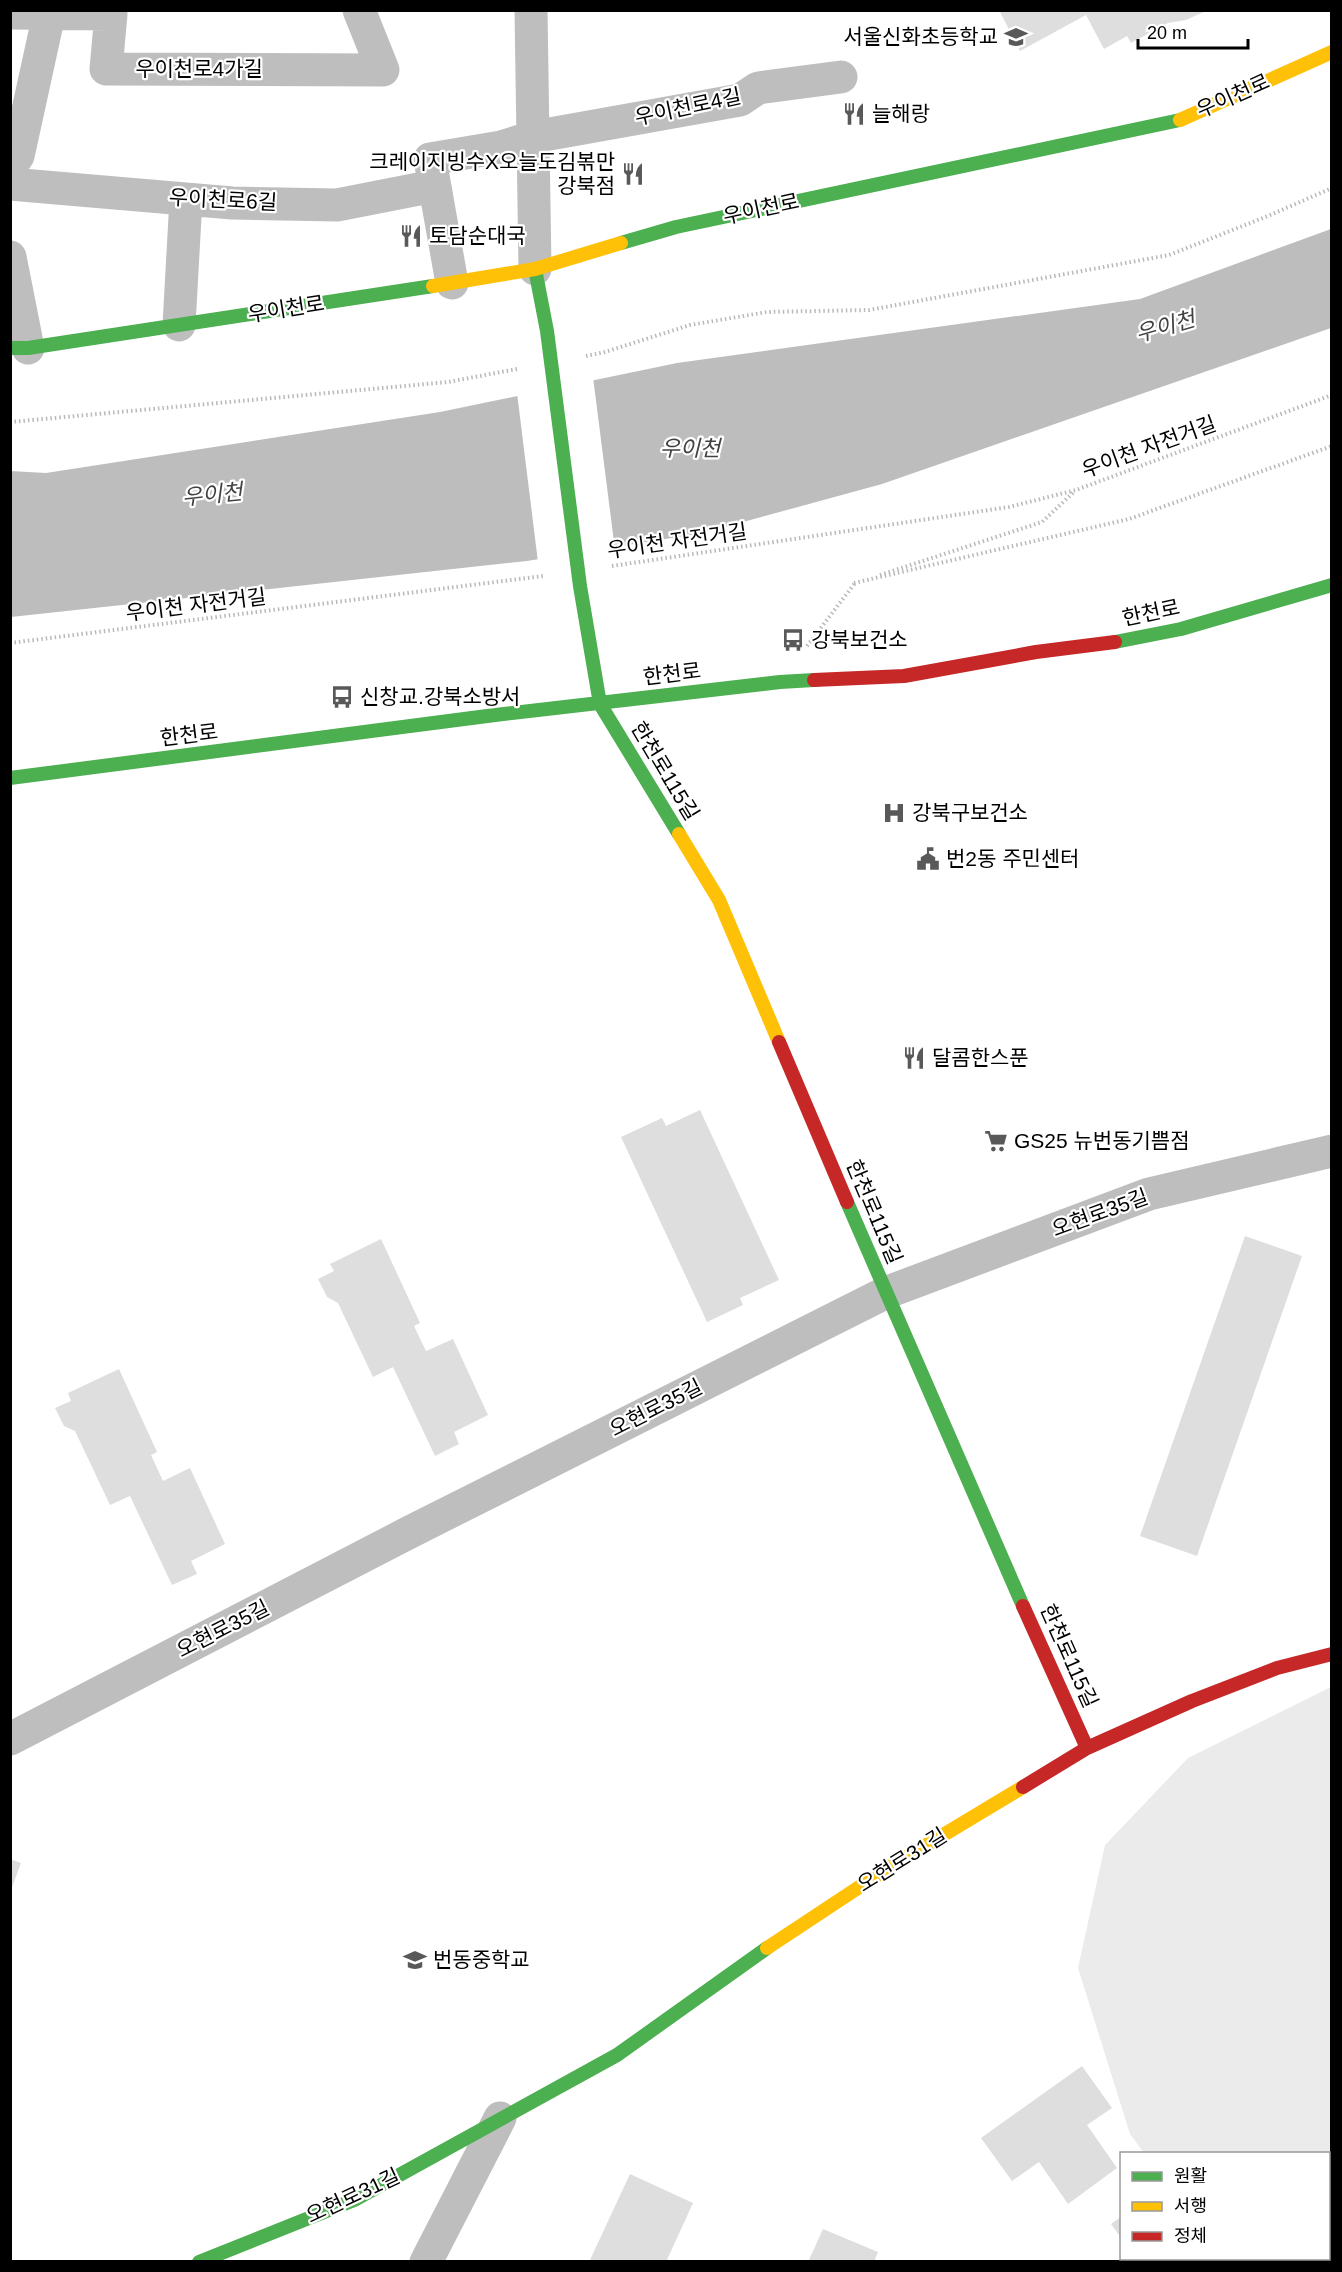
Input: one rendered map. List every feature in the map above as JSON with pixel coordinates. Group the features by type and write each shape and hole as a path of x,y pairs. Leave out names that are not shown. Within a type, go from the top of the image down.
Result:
{"street":[{"name":"우이천로4가길","path":"10,13 111,14 106,69 383,70 359,10"},
{"path":"531,10 536,269 547,331 580,586 600,704"},
{"path":"10,165 18,156 46,28 44,12"},
{"name":"우이천로","path":"10,257 19,348 452,283 536,269 676,227 1176,121 1332,52"},
{"name":"우이천로4길","path":"432,173 533,137 740,100 758,88 841,77"},
{"path":"432,173 452,283"},
{"name":"우이천로6길","path":"10,184 232,203 337,205 432,173"},
{"path":"179,325 186,199"},
{"name":"한천로","path":"10,778 495,715 780,682 904,676 1036,652 1092,646 1181,629 1332,585"},
{"name":"한천로115길","path":"600,704 719,900 885,1293 1087,1748"},
{"name":"오현로35길","path":"10,1739 408,1533 885,1293 1149,1194 1332,1151"},
{"name":"오현로31길","path":"199,2262 354,2200 617,2055 748,1961 885,1870 1087,1748 1192,1701 1266,1672 1332,1654"},
{"path":"426,2262 500,2118"}],"path":[{"path":"583,356 605,352 701,323 767,312 869,310 1169,255 1332,188"},
{"path":"10,422 448,382 527,367"},
{"name":"우이천 자전거길","path":"611,566 1009,507 1076,490 1332,395"},
{"path":"854,583 1129,519 1332,446"},
{"path":"780,682 854,583 1042,522 1076,490"},
{"name":"우이천 자전거길","path":"10,643 553,574"}],"shaded area":[{"path":"1331,1687 1331,2261 1243,2260 1330,2260 1330,2152 1143,2152 1130,2134 1078,1968 1105,1845 1188,1758"}],"water":[{"name":"우이천","path":"1331,229 1331,328 882,484 703,533 527,561 11,617 10,471 46,473 440,412 677,363 1140,299"}],"pier":[{"path":"593,377 615,550 538,562 517,393"}],"building":[{"path":"999,10 1208,10 1186,20 1168,23 1131,43 1127,36 1104,49 1086,15 1020,51"},
{"path":"700,1110 779,1280 740,1298 743,1305 707,1322 621,1137 662,1118 666,1126"},
{"path":"1245,1236 1302,1256 1197,1556 1140,1536"},
{"path":"381,1239 420,1323 414,1326 426,1351 453,1339 488,1415 454,1432 459,1444 435,1456 393,1367 373,1377 338,1303 327,1297 318,1279 334,1271 330,1264"},
{"path":"119,1369 157,1452 151,1455 163,1481 190,1468 225,1544 191,1561 197,1574 172,1585 130,1496 110,1505 75,1431 64,1426 55,1408 71,1401 68,1393"},
{"path":"10,1859 21,1863 11,1890 10,1890"},
{"path":"1082,2066 1112,2108 1087,2125 1117,2168 1068,2204 1039,2162 1012,2181 981,2138"},
{"path":"630,2174 693,2203 666,2262 589,2262"},
{"path":"1120,2217 1120,2236 1111,2224"},
{"path":"823,2229 878,2252 874,2262 808,2262"},
{"path":"1136,2260 1209,2260 1210,2262 1137,2262"}],"traffic: fast":[{"path":"621,243 676,227 1180,120"},
{"path":"535,269 547,331 580,586 600,704 679,834"},
{"path":"10,348 28,348 433,286"},
{"path":"1115,642 1181,629 1332,585"},
{"path":"10,778 495,715 814,680"},
{"path":"847,1202 1023,1606"},
{"path":"199,2262 354,2200 617,2055 767,1948"}],"traffic: slow":[{"path":"1180,120 1332,52"},
{"path":"433,286 535,269 621,243"},
{"path":"679,834 719,900 779,1042"},
{"path":"767,1948 885,1870 1023,1787"}],"traffic: jam":[{"path":"814,680 904,676 1036,652 1115,642"},
{"path":"779,1042 847,1202"},
{"path":"1023,1606 1087,1748"},
{"path":"1023,1787 1087,1748 1192,1701 1277,1668 1332,1654"}],"place":[{"name":"서울신화초등학교","path":"1016,37"},
{"name":"늘해랑","path":"854,114"},
{"name":"크레이지빙수X오늘도김볶만 강북점","path":"633,174"},
{"name":"토담순대국","path":"411,236"},
{"name":"강북보건소","path":"793,640"},
{"name":"신창교.강북소방서","path":"342,697"},
{"name":"강북구보건소","path":"894,813"},
{"name":"번2동 주민센터","path":"928,859"},
{"name":"달콤한스푼","path":"914,1058"},
{"name":"GS25 뉴번동기쁨점","path":"996,1141"},
{"name":"번동중학교","path":"415,1960"}]}
